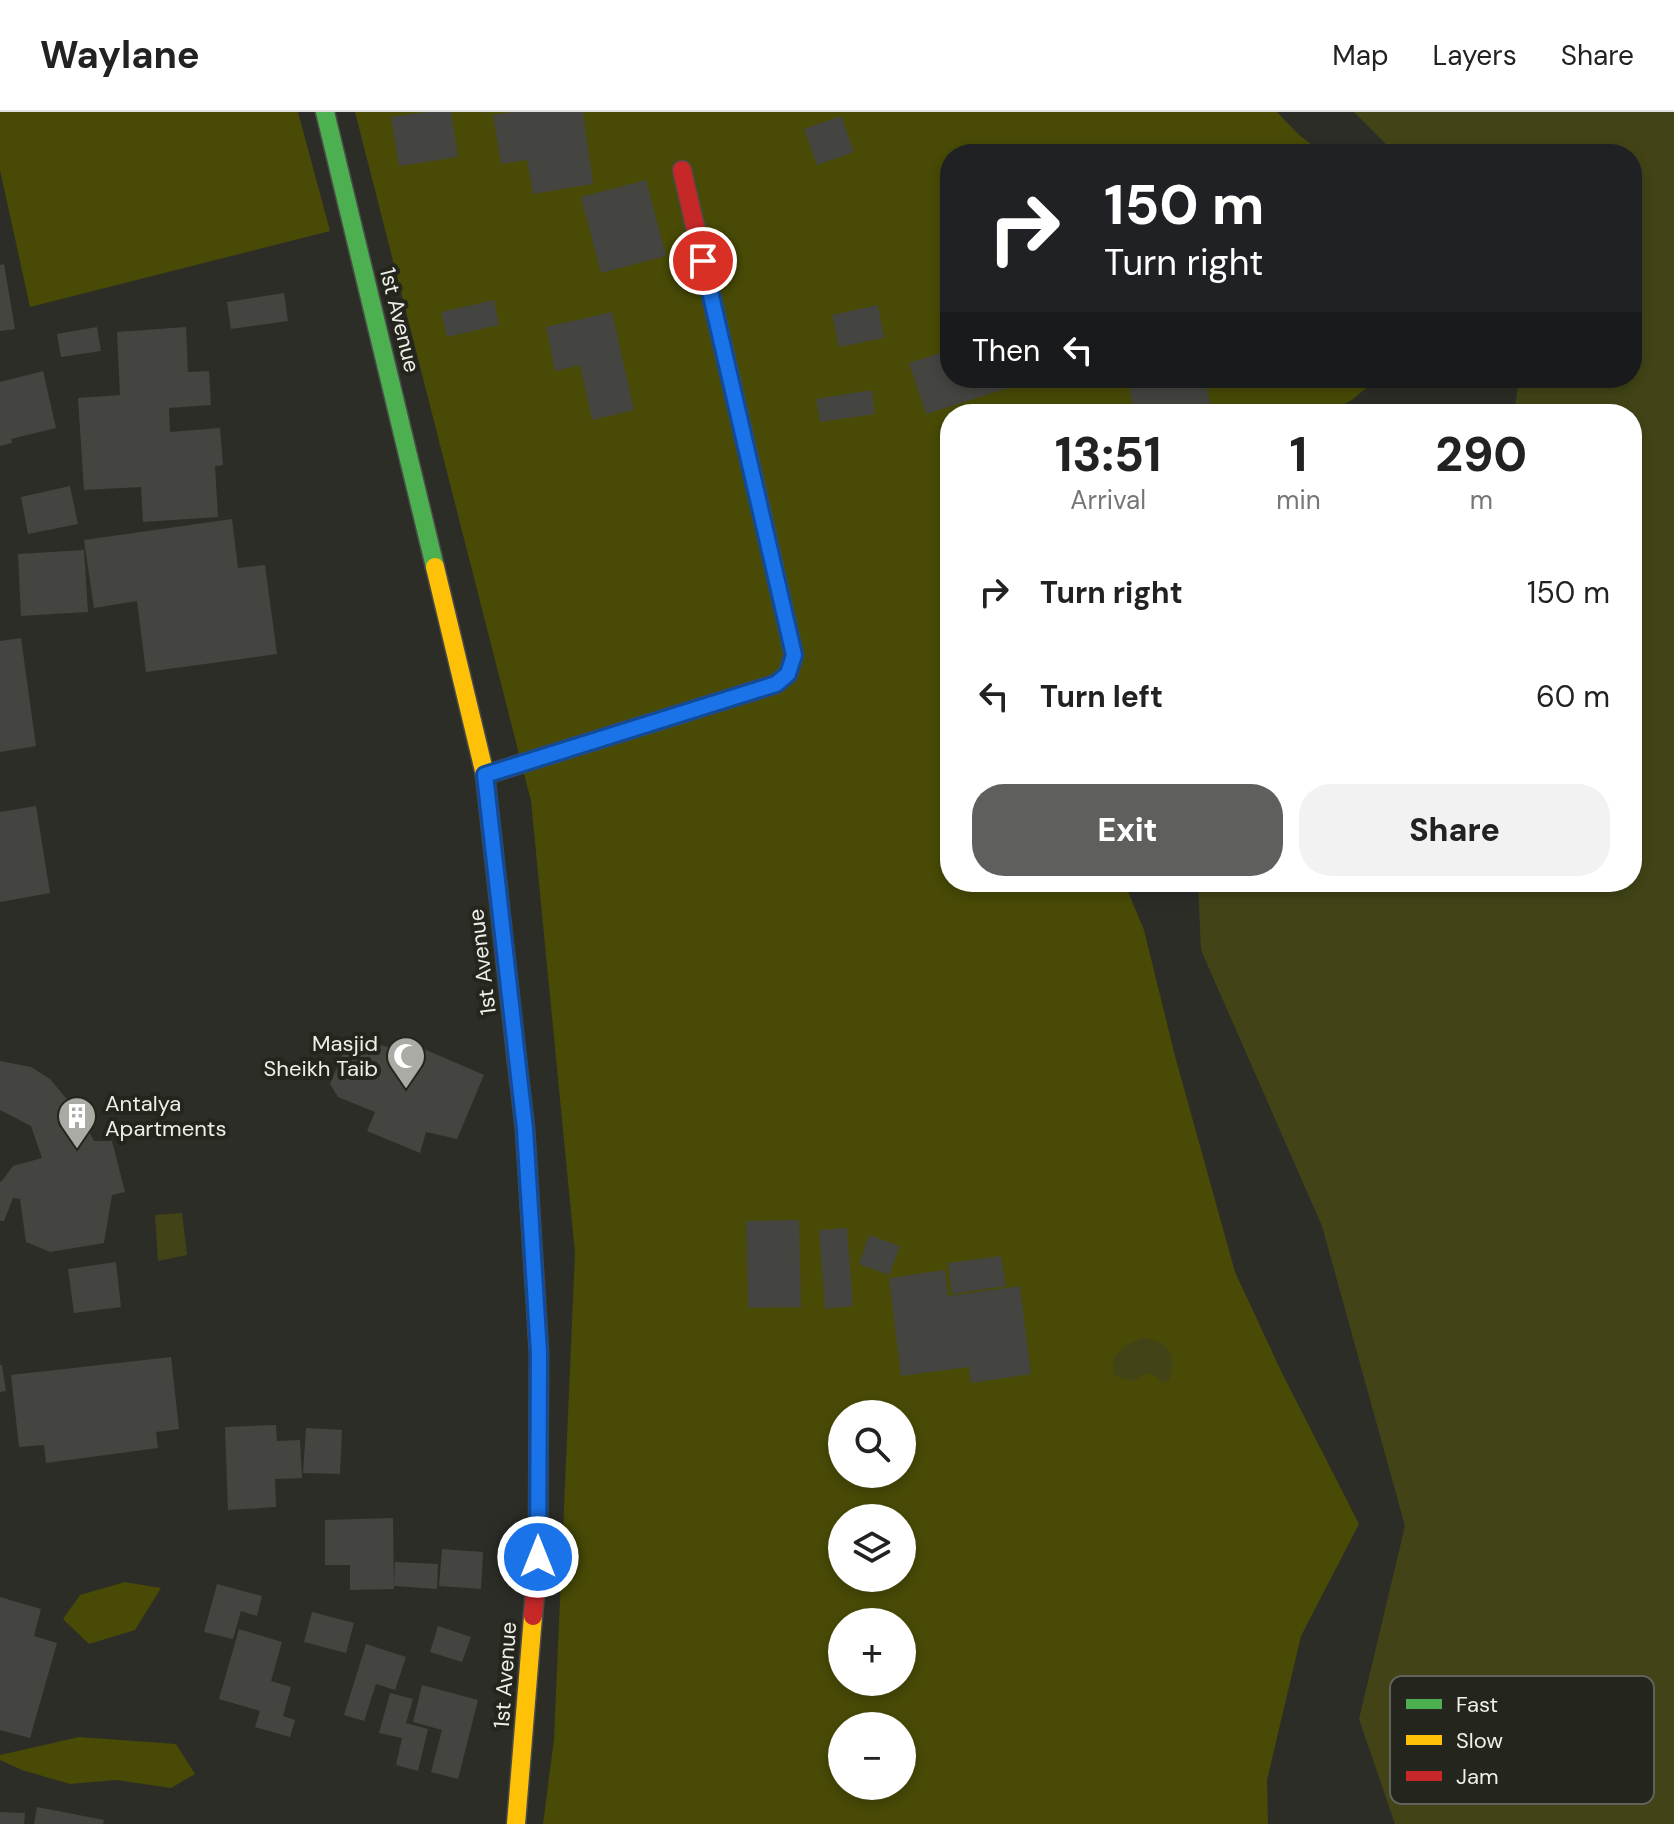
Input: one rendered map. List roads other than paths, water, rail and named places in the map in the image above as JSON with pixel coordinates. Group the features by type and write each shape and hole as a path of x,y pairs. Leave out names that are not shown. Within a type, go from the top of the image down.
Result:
{"street":[{"name":"1st Avenue","path":"325,112 485,775 525,1129 539,1353 538,1557 516,1824"},
{"path":"485,775 776,684 788,674 794,655 682,170"}],"place":[{"name":"Masjid Sheikh Taib","path":"406,1090"},
{"name":"Antalya Apartments","path":"77,1150"}]}
